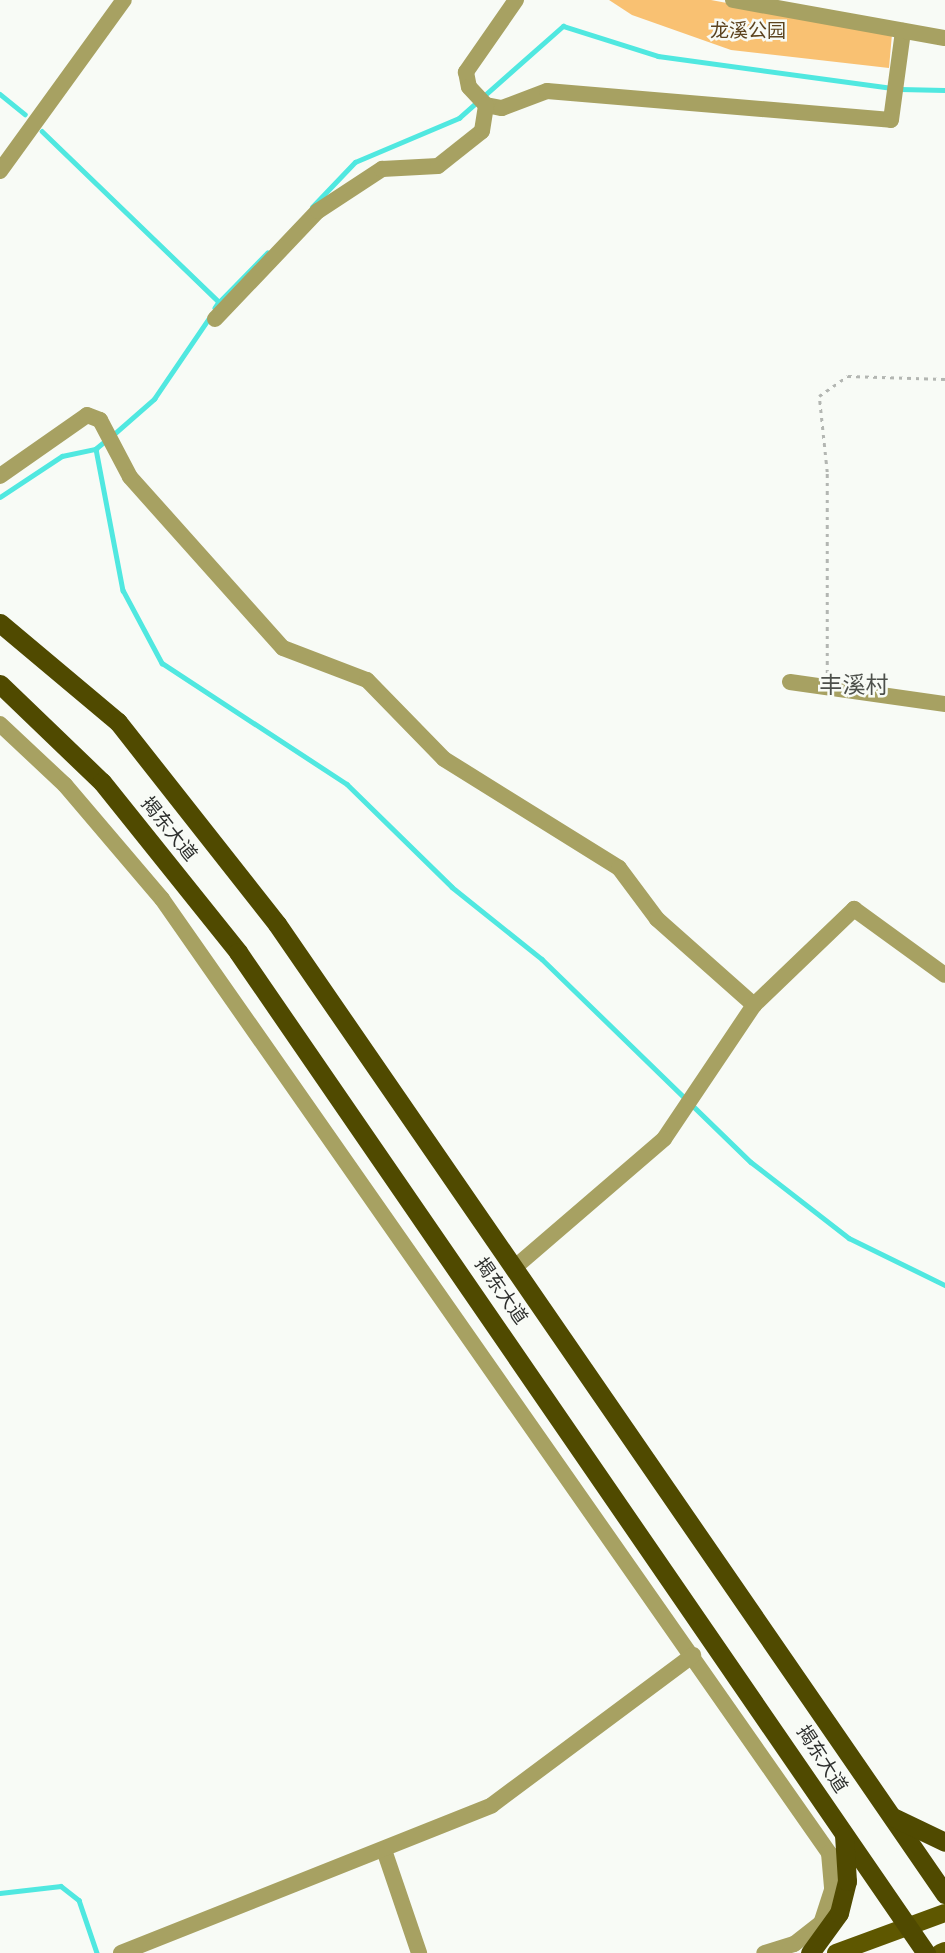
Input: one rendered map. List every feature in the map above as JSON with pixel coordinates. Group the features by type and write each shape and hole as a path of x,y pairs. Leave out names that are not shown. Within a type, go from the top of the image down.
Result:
{"highway":[{"name":"揭东大道","path":"0,623 118,722 277,924 945,1894"},
{"name":"揭东大道","path":"0,684 102,782 238,952 926,1953"},
{"path":"894,1818 945,1842"},
{"path":"810,1953 839,1913 847,1881 844,1834"}],"main road":[{"path":"836,1953 945,1913"},
{"path":"940,1953 945,1951"}],"street":[{"path":"0,171 124,0"},
{"path":"516,0 466,72 473,92 486,105 502,108 547,91 891,120 894,75 903,31"},
{"path":"733,0 945,38"},
{"path":"215,318 318,211 382,169 438,166 482,131 486,105"},
{"path":"0,476 87,415 100,420 116,456 202,564 283,648 367,680 444,759 619,868 657,919 754,1005"},
{"path":"790,682 945,704"},
{"path":"0,724 65,785 162,899 829,1853 832,1890 821,1923 794,1944 764,1953"},
{"path":"515,1267 664,1139 701,1090 754,1005 853,909 945,975"},
{"path":"121,1953 492,1805 693,1656"},
{"path":"384,1850 419,1953"}],"path":[{"path":"825,687 830,600 819,396 848,376 945,379"}],"green space":[{"name":"龙溪公园","path":"609,0 711,0 892,34 889,68 731,50 632,15"}],"waterway":[{"path":"312,207 355,162 459,118 563,26 658,56 892,88"},
{"path":"900,89 945,90"},
{"path":"0,94 25,114"},
{"path":"42,131 219,302 215,308"},
{"path":"219,302 267,253"},
{"path":"113,435 154,399 211,315"},
{"path":"106,441 96,449 123,590 162,663 347,784 452,887 542,959 751,1162 849,1238 945,1285"},
{"path":"0,497 62,456 96,449"},
{"path":"0,1893 61,1886 79,1900 97,1953"}],"district":[{"name":"丰溪村","path":"854,686"}]}
